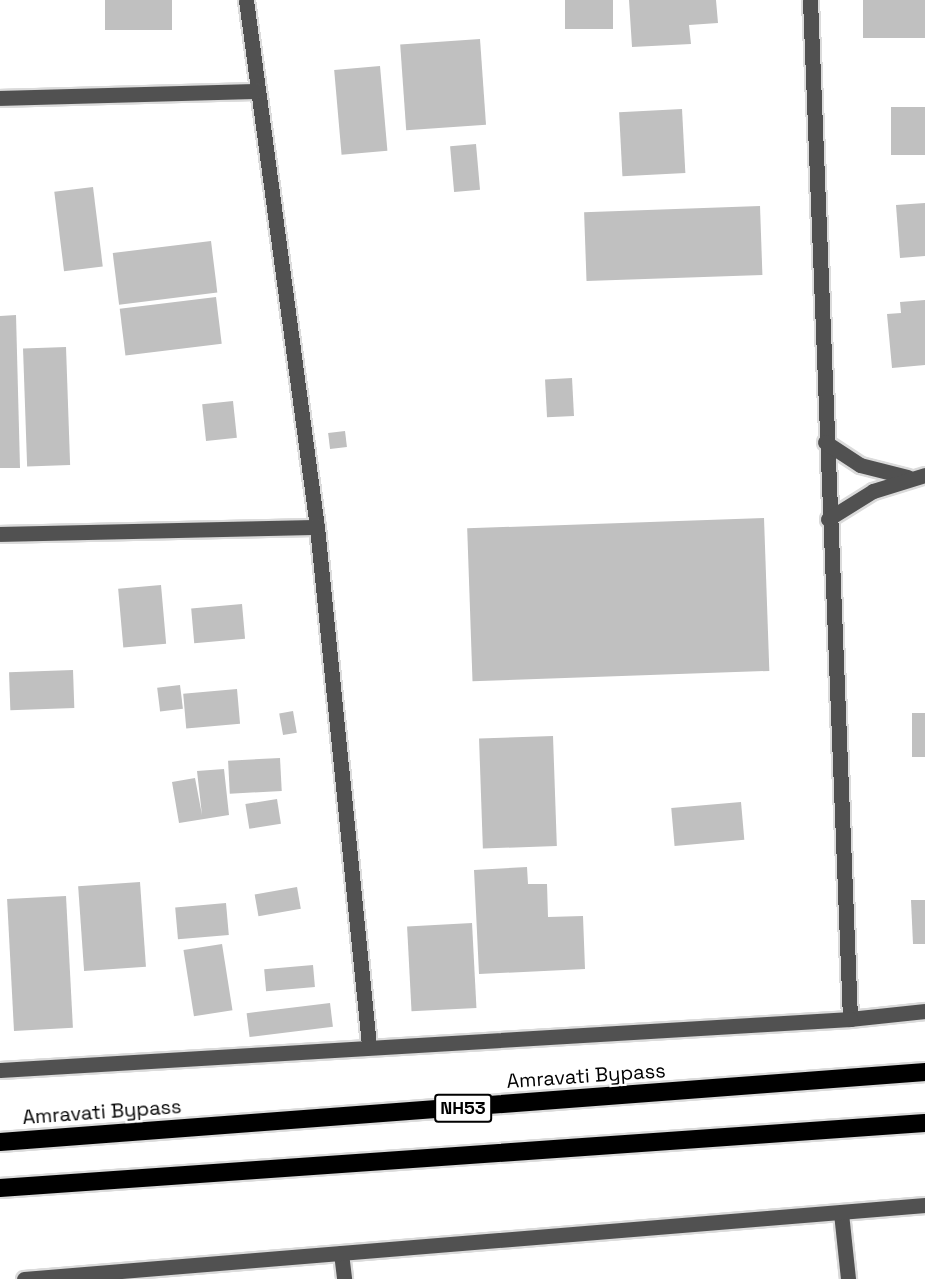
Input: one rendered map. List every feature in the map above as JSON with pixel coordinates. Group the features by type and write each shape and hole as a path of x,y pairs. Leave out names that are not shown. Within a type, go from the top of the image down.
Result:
{"highway":[{"name":"Amravati Bypass","path":"0,1142 925,1072"},
{"path":"0,1188 925,1123"}],"street":[{"path":"246,0 256,91 317,527 369,1045"},
{"path":"810,0 828,519 850,1019"},
{"path":"0,98 256,91"},
{"path":"825,442 860,465 907,477 925,475"},
{"path":"828,519 907,477"},
{"path":"0,534 317,527"},
{"path":"0,1070 369,1045 850,1019 925,1011"},
{"path":"24,1279 159,1273 341,1253 925,1205"},
{"path":"841,1213 848,1279"},
{"path":"341,1253 344,1279"}],"building":[{"path":"105,0 172,0 172,30 105,30"},
{"path":"565,0 613,0 613,29 565,29"},
{"path":"629,0 716,0 718,23 689,25 691,44 632,47"},
{"path":"863,0 925,0 925,38 863,38"},
{"path":"480,39 486,125 406,130 400,45"},
{"path":"380,66 387,151 342,155 334,70"},
{"path":"891,107 925,107 925,155 891,155"},
{"path":"682,109 685,173 622,176 619,112"},
{"path":"476,144 480,190 454,192 450,146"},
{"path":"93,187 103,266 64,271 54,192"},
{"path":"925,203 925,256 900,258 896,205"},
{"path":"760,206 762,275 587,281 584,212"},
{"path":"211,241 217,293 119,305 113,253"},
{"path":"216,297 222,344 125,355 120,309"},
{"path":"925,300 925,365 892,368 887,314 901,313 900,302"},
{"path":"16,315 20,468 0,468 0,316"},
{"path":"66,347 70,465 27,466 23,349"},
{"path":"572,378 574,416 547,417 545,379"},
{"path":"233,401 237,438 206,441 202,404"},
{"path":"345,431 347,447 330,449 328,433"},
{"path":"764,518 769,671 473,681 467,528"},
{"path":"161,585 166,644 123,648 118,589"},
{"path":"242,604 245,639 194,643 191,608"},
{"path":"73,670 74,708 10,710 9,672"},
{"path":"180,685 183,709 160,712 157,688"},
{"path":"237,689 240,724 186,729 183,694"},
{"path":"293,711 297,733 283,735 279,713"},
{"path":"912,713 925,713 925,757 912,757"},
{"path":"553,736 557,846 483,849 479,739"},
{"path":"280,758 282,791 230,794 228,761"},
{"path":"224,769 229,815 179,823 172,782 195,778 202,815 197,771"},
{"path":"277,799 281,824 249,829 245,804"},
{"path":"741,802 744,840 675,846 671,808"},
{"path":"527,867 528,884 547,884 548,917 583,916 585,969 479,974 474,870"},
{"path":"140,882 146,967 84,971 78,886"},
{"path":"297,887 301,909 258,916 255,894"},
{"path":"66,896 73,1028 14,1031 7,899"},
{"path":"911,900 925,900 925,944 913,944"},
{"path":"226,903 229,935 178,939 175,907"},
{"path":"472,923 476,1008 412,1011 407,926"},
{"path":"222,944 232,1010 194,1016 183,950"},
{"path":"313,965 315,987 266,991 264,969"},
{"path":"330,1003 333,1027 250,1037 247,1013"}]}
